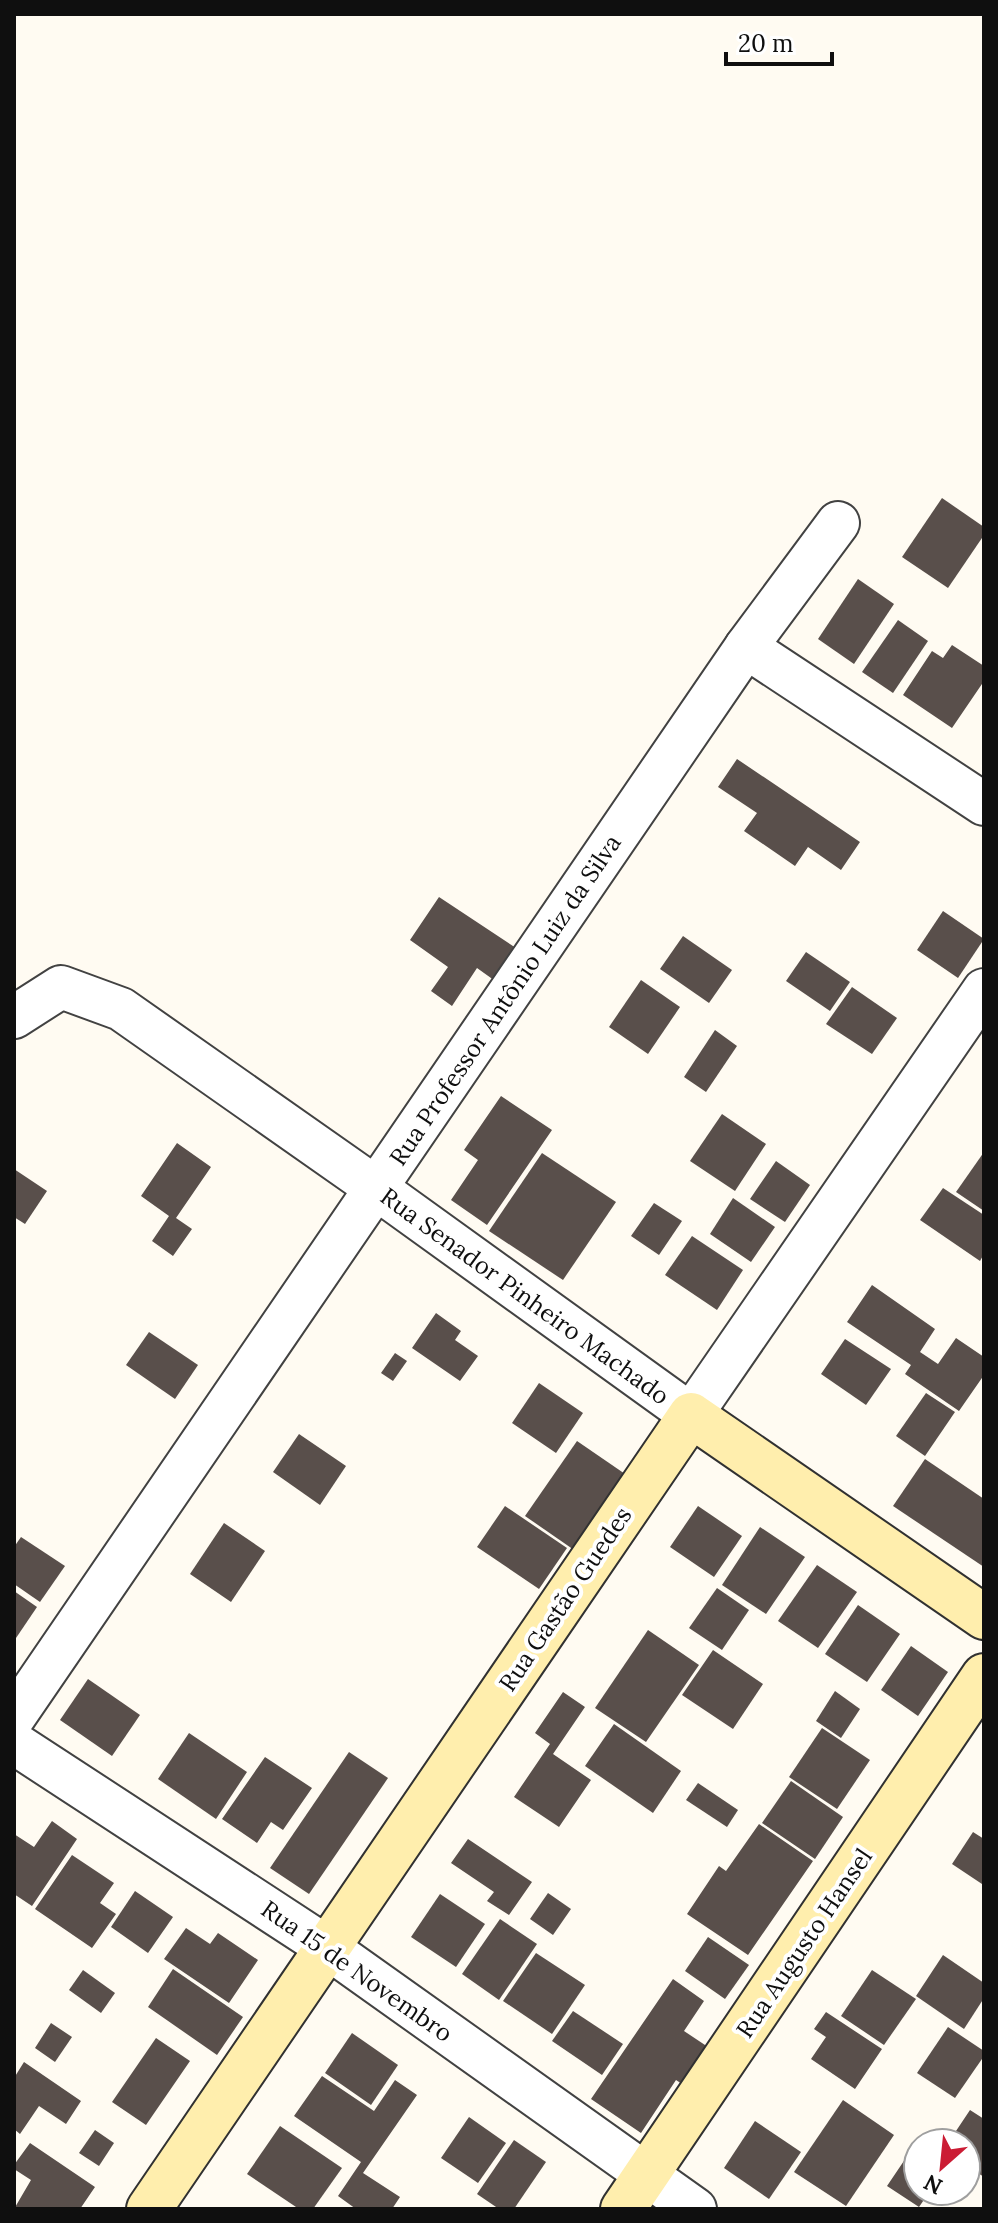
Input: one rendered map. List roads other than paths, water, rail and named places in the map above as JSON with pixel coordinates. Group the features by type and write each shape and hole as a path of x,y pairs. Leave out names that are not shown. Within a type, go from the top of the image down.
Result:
{"street":[{"name":"Rua Professor Antônio Luiz da Silva","path":"14,1717 746,647 838,523"},
{"path":"746,647 984,804"},
{"name":"Rua Senador Pinheiro Machado","path":"14,1017 61,987 121,1009 691,1415 984,1617"},
{"name":"Rua Gastão Guedes","path":"149,2209 984,990"},
{"name":"Rua Augusto Hansel","path":"635,2192 984,1676"},
{"name":"Rua 15 de Novembro","path":"14,1743 328,1948 635,2192 695,2209"}]}
